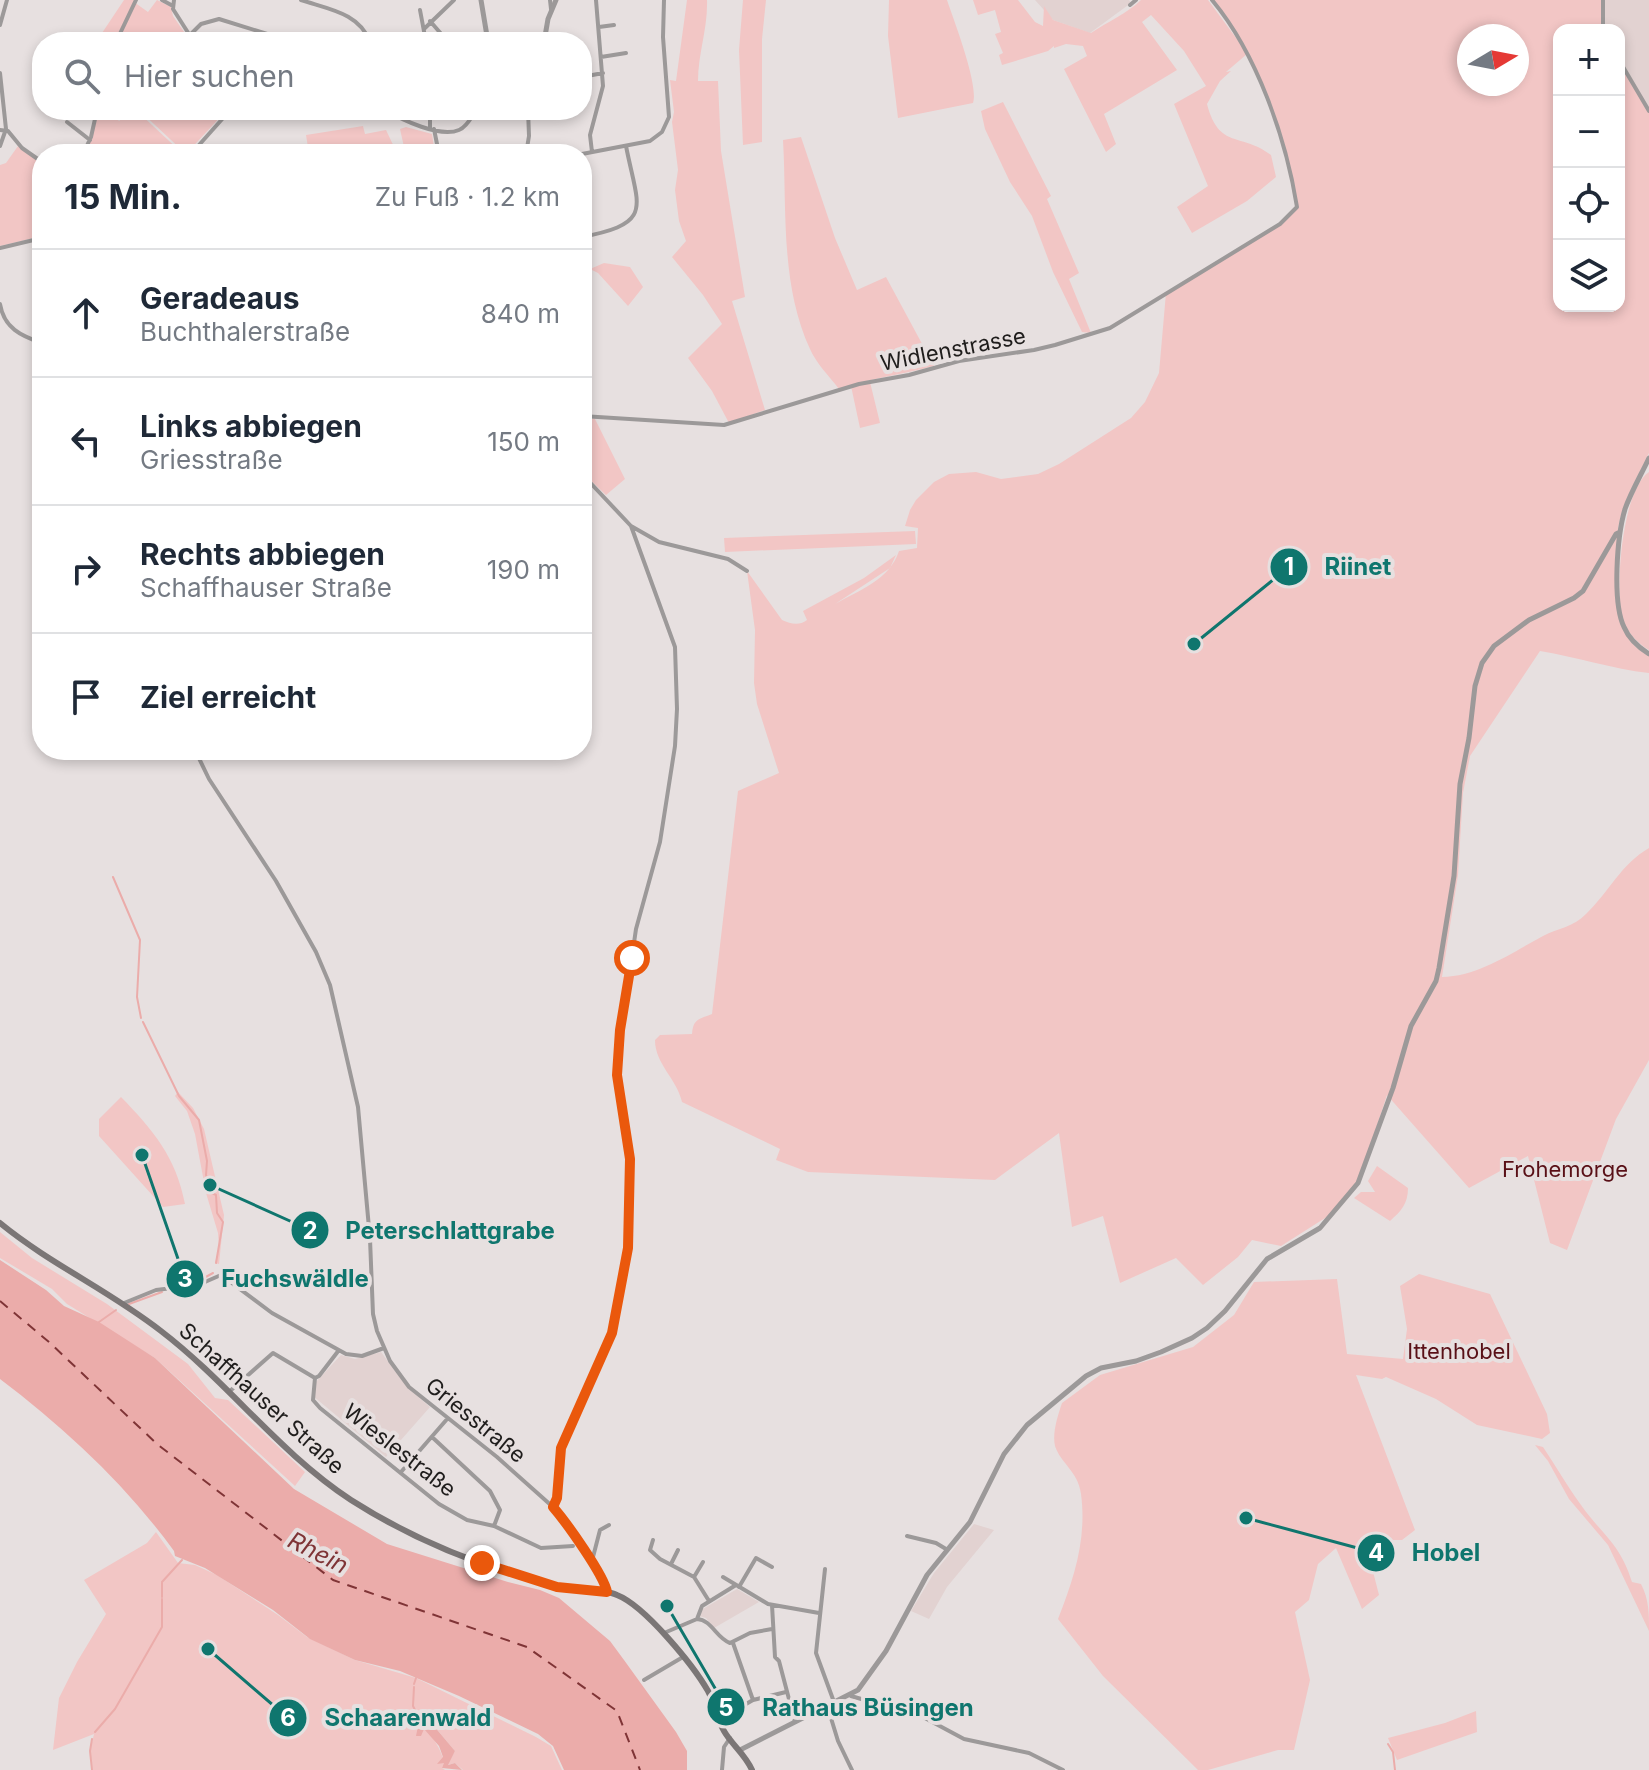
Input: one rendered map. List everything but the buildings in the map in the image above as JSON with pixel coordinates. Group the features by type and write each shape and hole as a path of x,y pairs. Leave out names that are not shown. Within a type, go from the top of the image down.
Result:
{"main road":[{"name":"Schaffhauser Straße","path":"0,1223 45,1257 162,1332 280,1444 352,1500 393,1524 455,1553 531,1580 570,1590 607,1592"},
{"path":"607,1592 631,1603 683,1657 708,1691 722,1728 752,1770"}],"street":[{"path":"0,25 2,8 7,0"},
{"path":"121,32 136,0"},
{"path":"162,0 173,3 187,32"},
{"path":"301,0 352,17 367,32"},
{"path":"425,28 454,0"},
{"path":"481,0 486,32"},
{"path":"550,0 551,9"},
{"path":"546,32 556,0"},
{"path":"591,144 590,135 603,94 596,0"},
{"path":"592,152 650,141 662,132 669,117 663,37 664,0"},
{"name":"Widlenstrasse","path":"592,417 724,425 859,384 909,375 959,361 1055,345 1110,328 1273,229 1297,207 1283,142 1265,91 1235,31 1212,0"},
{"path":"1602,24 1603,0"},
{"path":"420,10 425,32"},
{"path":"193,32 201,24 219,19 261,32"},
{"path":"430,21 440,32"},
{"path":"599,27 614,25"},
{"path":"601,57 626,53"},
{"path":"1625,70 1649,111"},
{"path":"0,73 3,130 0,146"},
{"path":"592,75 603,73"},
{"path":"88,144 95,120"},
{"path":"200,144 221,120"},
{"path":"401,120 432,129 459,130 468,120"},
{"path":"431,120 436,144"},
{"path":"527,144 528,120"},
{"path":"67,122 90,140"},
{"path":"3,130 32,155"},
{"path":"592,235 619,229 633,220 637,206 626,146"},
{"path":"0,248 32,240"},
{"path":"0,304 1,315 14,330 32,338"},
{"path":"740,1750 851,1696 878,1664 927,1575 970,1522 1004,1454 1027,1425 1086,1376 1101,1368 1161,1352 1207,1328 1267,1259 1320,1228 1358,1183 1393,1088 1411,1026 1436,981 1454,876 1460,784 1475,686 1482,663 1494,646 1529,620 1583,591 1617,534 1629,497 1649,458"},
{"path":"592,485 631,526 659,542 728,559 747,571"},
{"path":"553,1507 557,1498 561,1448 612,1333 628,1248 630,1159 617,1075 620,1030 636,929 660,842 675,746 675,647 631,526"},
{"path":"1617,534 1620,619 1630,638 1649,654"},
{"name":"Griesstraße","path":"200,760 276,881 316,952 330,985 358,1107 370,1239 372,1305 377,1331 390,1361 409,1387 507,1465 553,1507 569,1525 605,1583 607,1592"},
{"path":"122,1304 156,1290 198,1285 221,1275 272,1313 346,1354 362,1356 384,1348"},
{"path":"228,1393 273,1353 315,1378 339,1350"},
{"name":"Wieslestraße","path":"315,1378 313,1400 439,1504 467,1520 494,1526 541,1548 573,1546"},
{"path":"401,1472 448,1418"},
{"path":"432,1437 490,1491 500,1510 494,1526"},
{"path":"589,1560 593,1557 600,1530 609,1525"},
{"path":"907,1536 936,1543 946,1549"},
{"path":"653,1540 650,1550 694,1577 709,1601"},
{"path":"671,1564 678,1550"},
{"path":"697,1619 701,1607 737,1586 756,1558 772,1567"},
{"path":"694,1577 703,1562"},
{"path":"825,1569 816,1653 838,1741 852,1770"},
{"path":"723,1577 772,1605 819,1613"},
{"path":"772,1605 775,1657 779,1661 796,1723"},
{"path":"663,1634 697,1619 705,1620 726,1643 733,1643 750,1633 772,1629"},
{"path":"733,1643 753,1700"},
{"path":"644,1680 683,1657"},
{"path":"739,1708 753,1700 786,1692"},
{"path":"851,1696 923,1717 964,1739 1029,1753 1063,1770"},
{"path":"722,1770 724,1747 730,1738"}],"shaded area":[{"path":"1035,0 1129,0 1131,3 1090,33 1053,20"},
{"path":"1603,0 1649,0 1649,111 1625,70 1625,24 1603,24"},
{"path":"381,1352 407,1387 430,1407 386,1457 313,1396 315,1383 341,1355 355,1359"},
{"path":"974,1524 994,1530 947,1587 929,1619 911,1611 934,1573"},
{"path":"737,1589 759,1602 714,1628 706,1618 699,1616 701,1610"}],"green space":[{"path":"124,0 135,0 148,12 157,0 171,7 184,32 103,32"},
{"path":"687,0 707,0 698,81 718,81 721,151 745,297 732,301 765,410 729,423 712,391 688,358 722,324 672,257 686,241 679,221 675,190 678,170 670,80 676,81"},
{"path":"743,0 766,0 762,39 762,142 743,145 739,50"},
{"path":"889,0 947,0 969,68 973,103 898,118 888,36"},
{"name":"Frohemorge","path":"973,0 1018,0 1035,22 1043,26 1044,6 1053,20 1091,33 1141,0 1208,0 1242,46 1213,0 1603,0 1603,24 1553,24 1553,312 1625,312 1625,70 1649,111 1649,453 1619,523 1617,606 1629,639 1649,656 1649,673 1540,651 1470,756 1463,793 1458,875 1442,977 1482,968 1576,922 1594,906 1623,870 1649,848 1649,1060 1616,1119 1567,1250 1550,1243 1528,1156 1469,1188 1387,1095 1358,1183 1333,1213 1281,1246 1252,1240 1238,1257 1203,1285 1176,1258 1120,1283 1103,1216 1072,1227 1059,1133 995,1180 808,1172 776,1160 780,1149 682,1102 659,1057 655,1040 660,1035 692,1034 695,1022 712,1014 738,791 779,773 757,704 754,683 755,630 747,571 782,620 798,624 807,620 803,611 864,578 896,555 891,566 899,551 917,548 918,528 905,526 916,500 934,482 949,474 976,472 1001,479 1038,474 1131,418 1145,402 1159,373 1166,293 1266,234 1296,209 1283,142 1265,91 1247,54 1226,72 1231,71 1220,81 1207,104 1218,128 1225,134 1271,155 1276,177 1247,201 1192,233 1177,207 1208,186 1174,104 1206,86 1184,51 1151,15 1142,22 1177,70 1104,114 1116,144 1106,152 1064,69 1087,56 1083,46 1054,46 1048,51 1002,65 999,55 1003,53 995,34 1001,32 995,10 978,15","holes":["889,569 873,583 835,604"]},
{"path":"1003,102 1051,196 1047,199 1079,273 1069,279 1091,333 1082,332 1053,272 1032,216 1010,182 985,129 981,111"},
{"path":"96,120 147,120 172,144 89,144"},
{"path":"150,120 218,120 195,144 175,144"},
{"path":"363,126 365,134 386,130 393,144 307,144 306,135"},
{"path":"406,127 432,134 434,144 403,144 400,129"},
{"path":"801,137 835,238 857,290 886,277 934,366 839,389 813,354 800,324 787,246 783,140"},
{"path":"18,146 32,156 32,238 0,246 0,165 6,163"},
{"path":"604,263 630,267 643,287 628,306 592,268"},
{"path":"870,382 880,423 860,428 851,386"},
{"path":"592,419 595,419 625,479 606,495 592,482"},
{"path":"1649,472 1649,650 1632,636 1624,622 1619,584 1623,540 1632,498"},
{"path":"915,531 916,544 725,552 724,538"},
{"path":"178,1092 193,1108 204,1129 224,1215 219,1264 215,1263 218,1233 206,1193 195,1134 187,1111 175,1096"},
{"path":"121,1097 162,1145 176,1172 185,1204 163,1207 99,1136 99,1119"},
{"path":"1377,1166 1408,1188 1403,1207 1390,1221 1354,1198 1361,1192 1375,1192 1368,1181"},
{"path":"0,1232 32,1258 107,1304 188,1364 215,1398 228,1400 305,1472 295,1486 155,1358 0,1258"},
{"name":"Ittenhobel","path":"1419,1274 1490,1294 1547,1414 1550,1433 1542,1439 1477,1425 1436,1399 1386,1377 1356,1375 1415,1530 1402,1540 1365,1540 1379,1595 1362,1609 1336,1548 1318,1564 1309,1600 1295,1612 1310,1680 1294,1750 1278,1750 1208,1770 1198,1770 1103,1676 1058,1619 1074,1573 1082,1527 1079,1486 1054,1441 1062,1403 1100,1375 1193,1347 1234,1315 1254,1282 1337,1279 1347,1354 1403,1359 1407,1329 1400,1286"},
{"path":"1535,1445 1543,1447 1581,1505 1616,1548 1632,1582 1641,1584 1647,1601 1649,1631 1608,1545 1569,1499 1548,1461"},
{"path":"156,1532 178,1563 195,1565 217,1575 307,1637 355,1660 416,1678 536,1737 551,1746 562,1770 463,1770 455,1763 447,1765 455,1751 429,1720 419,1721 415,1729 424,1729 434,1740 445,1762 442,1768 445,1770 92,1770 90,1751 94,1734 53,1750 59,1698 106,1614 84,1580 147,1543"},
{"path":"1476,1711 1477,1732 1397,1760 1388,1738"}],"water":[{"name":"Rhein","path":"0,1260 46,1290 64,1306 99,1322 155,1358 294,1489 387,1544 559,1598 610,1641 676,1732 687,1751 687,1770 564,1770 553,1746 538,1734 400,1671 355,1660 310,1639 273,1610 205,1568 175,1556 115,1480 48,1417 0,1379"},
{"path":"418,1711 455,1751 448,1765 455,1763 462,1770 442,1768 444,1763 437,1764 443,1757 439,1746 424,1729 421,1736 416,1736 419,1721 415,1713"}],"waterway":[{"path":"113,877 140,940 137,997 141,1018"},
{"path":"143,1022 179,1096 199,1120 207,1161 206,1175 212,1193 216,1195 217,1213 223,1222 216,1263"},
{"path":"193,1284 213,1273"},
{"path":"129,1304 162,1292"},
{"path":"99,1322 116,1310"},
{"path":"162,1582 182,1560"},
{"path":"162,1583 162,1597"},
{"path":"95,1732 115,1709 162,1627 162,1599"},
{"path":"414,1684 416,1678"},
{"path":"414,1687 413,1706 416,1712"},
{"path":"92,1739 92,1770"},
{"path":"1388,1744 1393,1752 1395,1770"}],"ferry route":[{"path":"0,1301 49,1342 157,1444 333,1580 527,1647 617,1711 640,1770"}],"place":[{"name":"Riinet","path":"1194,644"},
{"name":"Fuchswäldle","path":"142,1155"},
{"name":"Peterschlattgrabe","path":"210,1185"},
{"name":"Hobel","path":"1246,1518"},
{"name":"Rathaus Büsingen","path":"667,1606"},
{"name":"Schaarenwald","path":"208,1649"}],"route":[{"path":"482,1563 557,1587 607,1592 603,1579 569,1525 553,1507 557,1498 561,1448 612,1333 628,1248 630,1159 617,1075 620,1030 632,958"}]}
